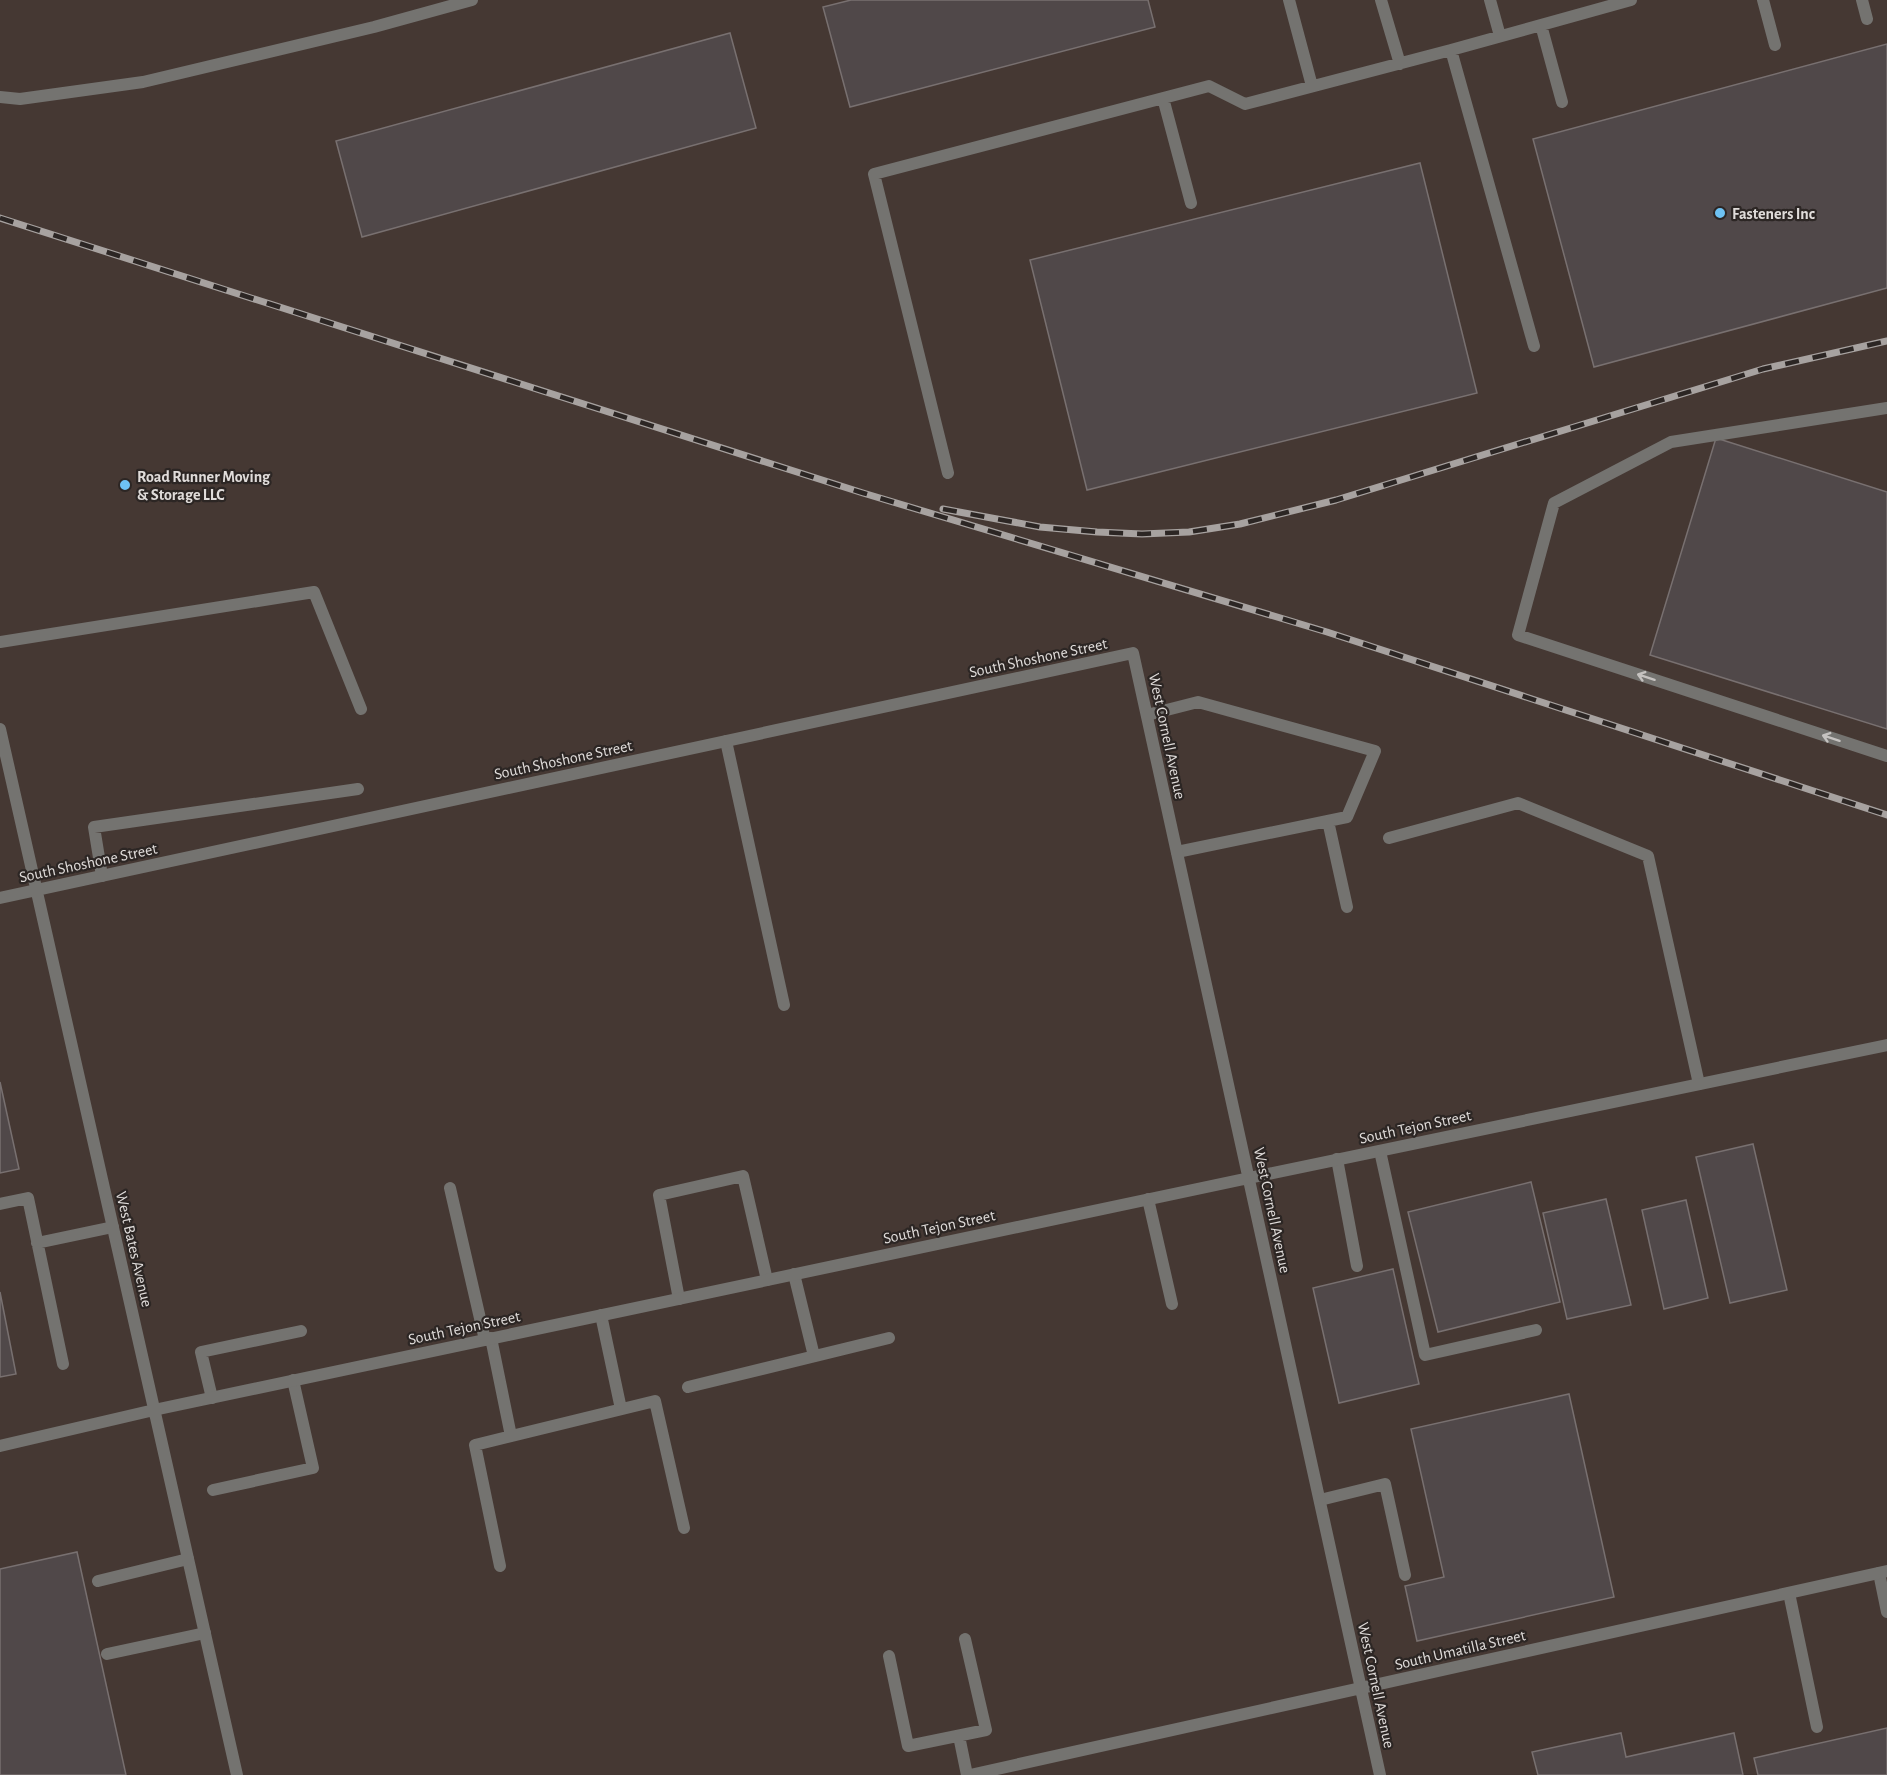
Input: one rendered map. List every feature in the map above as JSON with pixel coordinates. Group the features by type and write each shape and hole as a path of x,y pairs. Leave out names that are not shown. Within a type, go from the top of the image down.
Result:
{"street":[{"path":"0,97 20,99 143,82 374,27 472,0"},
{"path":"1289,0 1312,86"},
{"path":"1381,0 1400,64"},
{"path":"1490,0 1500,36"},
{"path":"1763,0 1775,45"},
{"path":"1862,0 1867,20"},
{"path":"948,473 874,174 1209,86 1245,104 1400,64 1624,1"},
{"path":"1541,25 1562,102"},
{"path":"1451,50 1534,346"},
{"path":"1163,98 1191,203"},
{"path":"1887,408 1671,442 1554,503 1518,635 1887,756"},
{"path":"0,642 314,592 361,709"},
{"name":"West Cornell Avenue","path":"1133,653 1380,1775"},
{"name":"South Shoshone Street","path":"0,898 1133,653"},
{"path":"1147,715 1198,702 1375,751 1347,817 1177,852"},
{"name":"West Bates Avenue","path":"0,729 4,769 36,890 237,1775"},
{"path":"726,741 784,1005"},
{"path":"102,876 94,826 358,789"},
{"path":"1389,838 1518,803 1648,856 1699,1084"},
{"path":"1328,820 1347,907"},
{"name":"South Tejon Street","path":"0,1446 293,1380 1887,1045"},
{"path":"1380,1151 1425,1355 1536,1330"},
{"path":"1336,1160 1358,1266"},
{"path":"680,1299 658,1195 732,1178 743,1176 767,1280"},
{"path":"450,1188 510,1436"},
{"path":"0,1204 28,1198 63,1364"},
{"path":"1148,1199 1172,1304"},
{"path":"37,1243 113,1227"},
{"path":"794,1274 814,1356"},
{"path":"601,1315 621,1409"},
{"path":"212,1398 201,1352 302,1331"},
{"path":"688,1387 889,1338"},
{"path":"213,1490 312,1468 293,1380"},
{"path":"500,1566 475,1445 655,1401 684,1527"},
{"path":"1320,1500 1385,1484 1405,1575"},
{"path":"98,1581 188,1559"},
{"path":"1883,1572 1887,1612"},
{"name":"South Umatilla Street","path":"968,1775 1883,1572"},
{"path":"1788,1593 1817,1726"},
{"path":"107,1654 205,1633"},
{"path":"889,1656 908,1746 986,1730 965,1639"},
{"path":"959,1736 968,1775"}],"shaded area":[{"path":"0,0 1887,0 1887,1775 0,1775"}],"building":[{"path":"851,0 1148,0 1155,27 850,107 823,7"},
{"path":"730,33 756,128 362,237 336,141"},
{"name":"Fasteners Inc","path":"1887,44 1887,288 1594,367 1533,139"},
{"path":"1420,163 1477,393 1087,490 1030,260"},
{"path":"1716,438 1887,492 1887,729 1650,655"},
{"path":"0,1082 19,1169 0,1173"},
{"path":"1753,1144 1787,1290 1730,1303 1696,1157"},
{"path":"1531,1182 1560,1302 1438,1332 1408,1212"},
{"path":"1606,1199 1631,1305 1567,1319 1543,1213"},
{"path":"1686,1200 1708,1298 1664,1309 1642,1210"},
{"path":"1393,1269 1419,1384 1339,1403 1313,1288"},
{"path":"0,1292 16,1374 0,1377"},
{"path":"1569,1394 1614,1597 1417,1641 1405,1586 1444,1577 1411,1429"},
{"path":"77,1552 126,1775 0,1775 0,1569"},
{"path":"1887,1728 1887,1775 1758,1775 1754,1758"},
{"path":"1621,1733 1626,1757 1734,1733 1743,1775 1538,1775 1532,1752"}],"railway":[{"path":"0,218 863,493 1327,632 1887,815"},
{"path":"943,509 1040,527 1097,532 1142,534 1189,532 1240,524 1336,500 1763,369 1887,341"}],"place":[{"name":"Fasteners Inc","path":"1720,213"},
{"name":"Road Runner Moving & Storage LLC","path":"125,485"}]}
